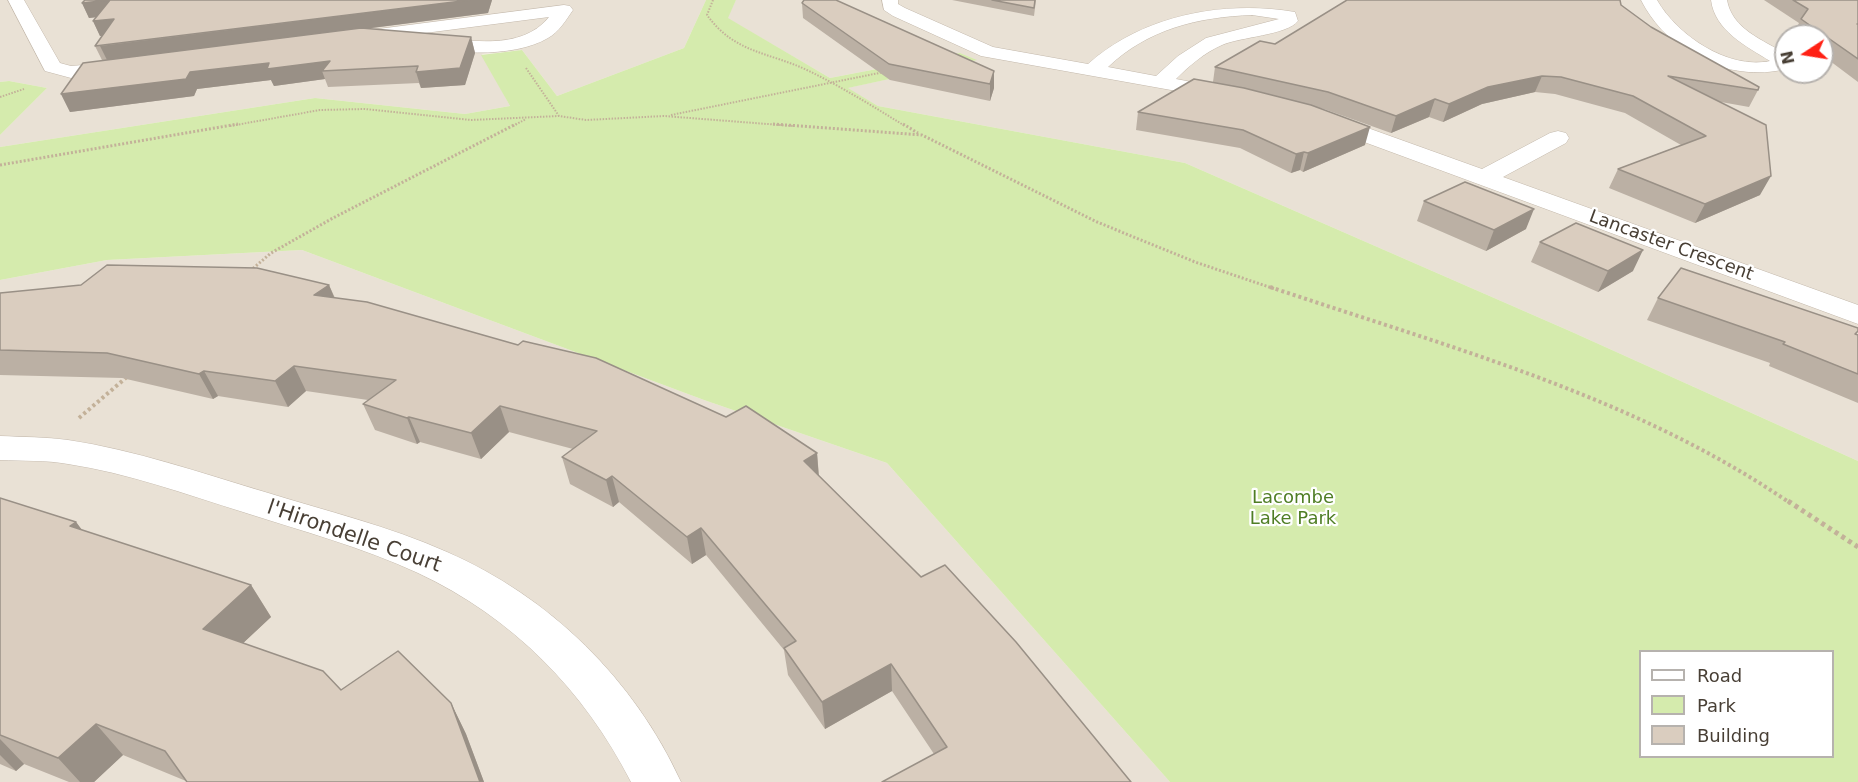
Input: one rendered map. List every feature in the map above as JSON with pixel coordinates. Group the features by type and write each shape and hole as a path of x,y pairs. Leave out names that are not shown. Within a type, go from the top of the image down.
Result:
{"street":[{"path":"16,0 52,67 61,71 77,72 132,67"},
{"path":"890,0 890,6 899,12 982,50 1007,57 1254,100"},
{"path":"1649,0 1655,13 1671,30 1710,56 1743,65 1768,67 1781,64 1783,61 1778,57 1730,24 1719,9 1719,0"},
{"path":"366,36 474,46 510,44 543,34 567,5"},
{"path":"331,40 567,5"},
{"path":"1092,71 1128,42 1160,27 1197,15 1255,7 1280,11 1289,16 1288,21 1281,25 1232,35 1211,42 1185,58 1160,83"},
{"name":"Lancaster Crescent","path":"1306,114 1858,315"},
{"path":"1483,178 1558,138"},
{"name":"l'Hirondelle Court","path":"0,448 42,450 88,456 147,469 393,546 472,580 508,602 541,627 584,671 627,729 656,782"}],"path":[{"path":"713,0 707,15 720,34 736,44 764,56 786,61 829,82 922,135 1097,222 1196,262 1569,388 1626,411 1687,441 1774,492 1858,547"},
{"path":"525,67 559,116"},
{"path":"664,117 888,71"},
{"path":"0,97 24,89"},
{"path":"0,165 320,110 365,109 463,120 559,116 586,120 664,117 922,135"},
{"path":"244,276 271,253 333,218 530,117"},
{"path":"42,450 136,369"}],"shaded area":[{"path":"0,0 706,0 684,48 557,96 522,50 482,54 510,106 465,114 315,98 0,147 0,135 47,88 9,81 0,82"},
{"path":"736,0 1858,0 1858,461 1572,332 1185,163 878,106 847,88 976,60 960,53 830,78 727,18"},
{"path":"302,250 704,400 887,463 1170,782 0,782 0,280 107,260"}],"green space":[{"name":"Lacombe Lake Park","path":"706,0 736,0 728,18 830,78 960,53 977,60 848,88 878,106 1185,163 1572,332 1858,461 1858,782 1170,782 887,463 704,400 302,250 107,260 0,280 0,147 315,98 465,114 510,106 481,55 522,50 557,96 684,48"},
{"path":"9,81 47,88 0,135 0,82"}],"building":[{"path":"85,0 110,0 82,3"},
{"path":"110,0 470,0 95,46 114,19 93,21"},
{"path":"804,0 836,0 994,71 990,84 889,64 802,3"},
{"path":"992,0 1035,0 1034,8"},
{"path":"1347,0 1620,0 1621,5 1651,27 1759,87 1758,90 1668,76 1766,125 1771,176 1705,204 1618,169 1706,136 1633,96 1561,77 1542,76 1488,87 1449,104 1435,99 1396,116 1328,92 1215,67 1260,41 1275,44"},
{"path":"1793,0 1858,0 1858,59 1834,42 1834,24 1808,24 1801,19 1808,9"},
{"path":"361,28 471,37 460,68 416,72 418,66 322,71 330,61 267,69 269,63 190,72 186,79 61,94 83,63"},
{"path":"1194,79 1244,88 1311,105 1370,127 1308,153 1296,154 1243,130 1138,112"},
{"path":"1465,182 1534,209 1494,230 1424,201"},
{"path":"1576,223 1643,250 1608,271 1540,242"},
{"path":"107,265 257,268 329,285 314,295 367,302 518,345 523,341 596,358 726,417 746,406 817,453 804,461 921,577 945,565 1016,642 1131,782 882,782 947,747 891,664 822,702 784,648 796,641 701,528 687,537 612,476 606,480 562,457 597,431 500,406 471,433 407,418 363,404 396,380 294,366 275,381 204,371 199,374 107,353 0,350 0,293 81,285"},
{"path":"1681,268 1858,328 1855,334 1858,335 1858,374 1783,344 1785,342 1658,298"},
{"path":"0,498 76,522 70,526 251,585 203,629 323,671 341,690 398,651 451,703 480,782 187,782 165,751 96,724 58,758 0,735"}]}
